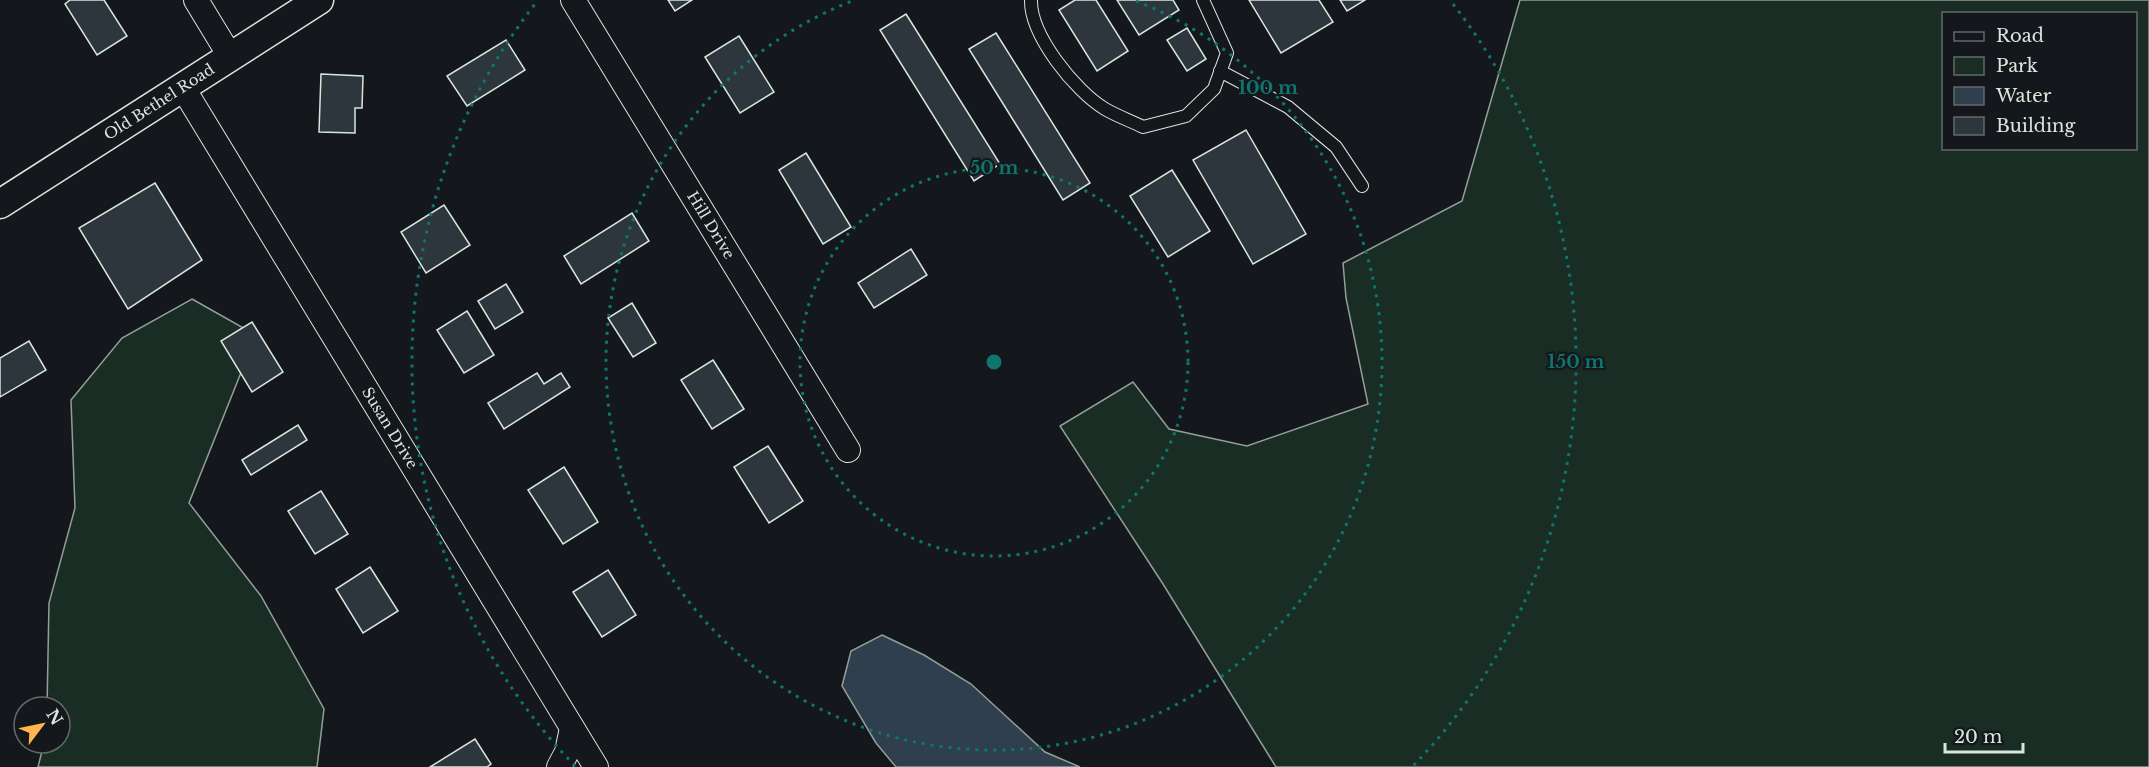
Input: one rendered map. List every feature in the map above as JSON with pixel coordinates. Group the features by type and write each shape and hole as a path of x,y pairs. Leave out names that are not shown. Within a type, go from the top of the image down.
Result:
{"street":[{"path":"196,0 230,56"},
{"name":"Old Bethel Road","path":"0,204 319,0"},
{"name":"Hill Drive","path":"573,0 848,450"},
{"name":"Susan Drive","path":"183,88 596,767"},
{"path":"559,767 567,752 572,728"}],"lane":[{"path":"1031,0 1030,16 1056,63 1103,108 1143,127 1186,116 1214,89 1227,53 1203,0"},
{"path":"1221,71 1288,106 1336,147 1362,186"}],"green space":[{"path":"1520,0 2149,0 2149,767 1276,767 1163,584 1060,426 1133,382 1169,429 1247,446 1368,404 1346,298 1343,263 1462,201"},
{"path":"192,299 256,335 189,503 261,596 324,709 317,767 38,767 41,755 72,755 72,695 47,695 49,603 75,508 71,400 122,338"}],"water":[{"path":"882,635 924,655 971,684 1045,752 1080,767 896,767 876,743 842,686 851,651"}],"building":[{"path":"70,0 104,0 127,36 97,55 65,4"},
{"path":"668,0 692,0 675,11"},
{"path":"1075,0 1096,0 1128,51 1097,71 1059,10"},
{"path":"1117,0 1173,0 1179,10 1139,35"},
{"path":"1249,0 1319,0 1333,22 1281,53"},
{"path":"1340,0 1365,0 1347,11"},
{"path":"906,14 1000,164 974,181 880,30"},
{"path":"1187,28 1206,59 1187,71 1167,40"},
{"path":"996,33 1090,183 1063,200 969,49"},
{"path":"739,36 774,92 740,113 705,57"},
{"path":"506,40 525,70 467,106 447,76"},
{"path":"321,74 363,76 362,108 355,108 355,133 319,132"},
{"path":"1246,130 1306,234 1253,264 1193,160"},
{"path":"806,153 851,227 823,244 779,170"},
{"path":"1172,170 1210,231 1168,257 1130,196"},
{"path":"155,183 202,260 128,309 79,228"},
{"path":"444,205 470,245 426,273 401,232"},
{"path":"632,213 649,241 581,284 564,256"},
{"path":"911,249 927,275 874,308 858,283"},
{"path":"506,284 523,312 495,329 478,301"},
{"path":"632,303 656,343 633,357 608,318"},
{"path":"467,311 494,355 464,373 437,330"},
{"path":"252,322 283,372 252,392 221,341"},
{"path":"29,341 46,370 0,397 0,358"},
{"path":"713,360 744,409 712,429 681,380"},
{"path":"537,373 544,384 561,373 570,387 504,429 488,403"},
{"path":"298,425 307,440 251,475 242,460"},
{"path":"768,446 803,501 769,523 734,467"},
{"path":"564,467 598,522 563,544 528,490"},
{"path":"321,491 348,534 315,554 288,511"},
{"path":"370,567 398,611 363,633 336,589"},
{"path":"608,570 636,615 602,637 573,592"},
{"path":"475,739 491,764 487,767 430,767"}]}
